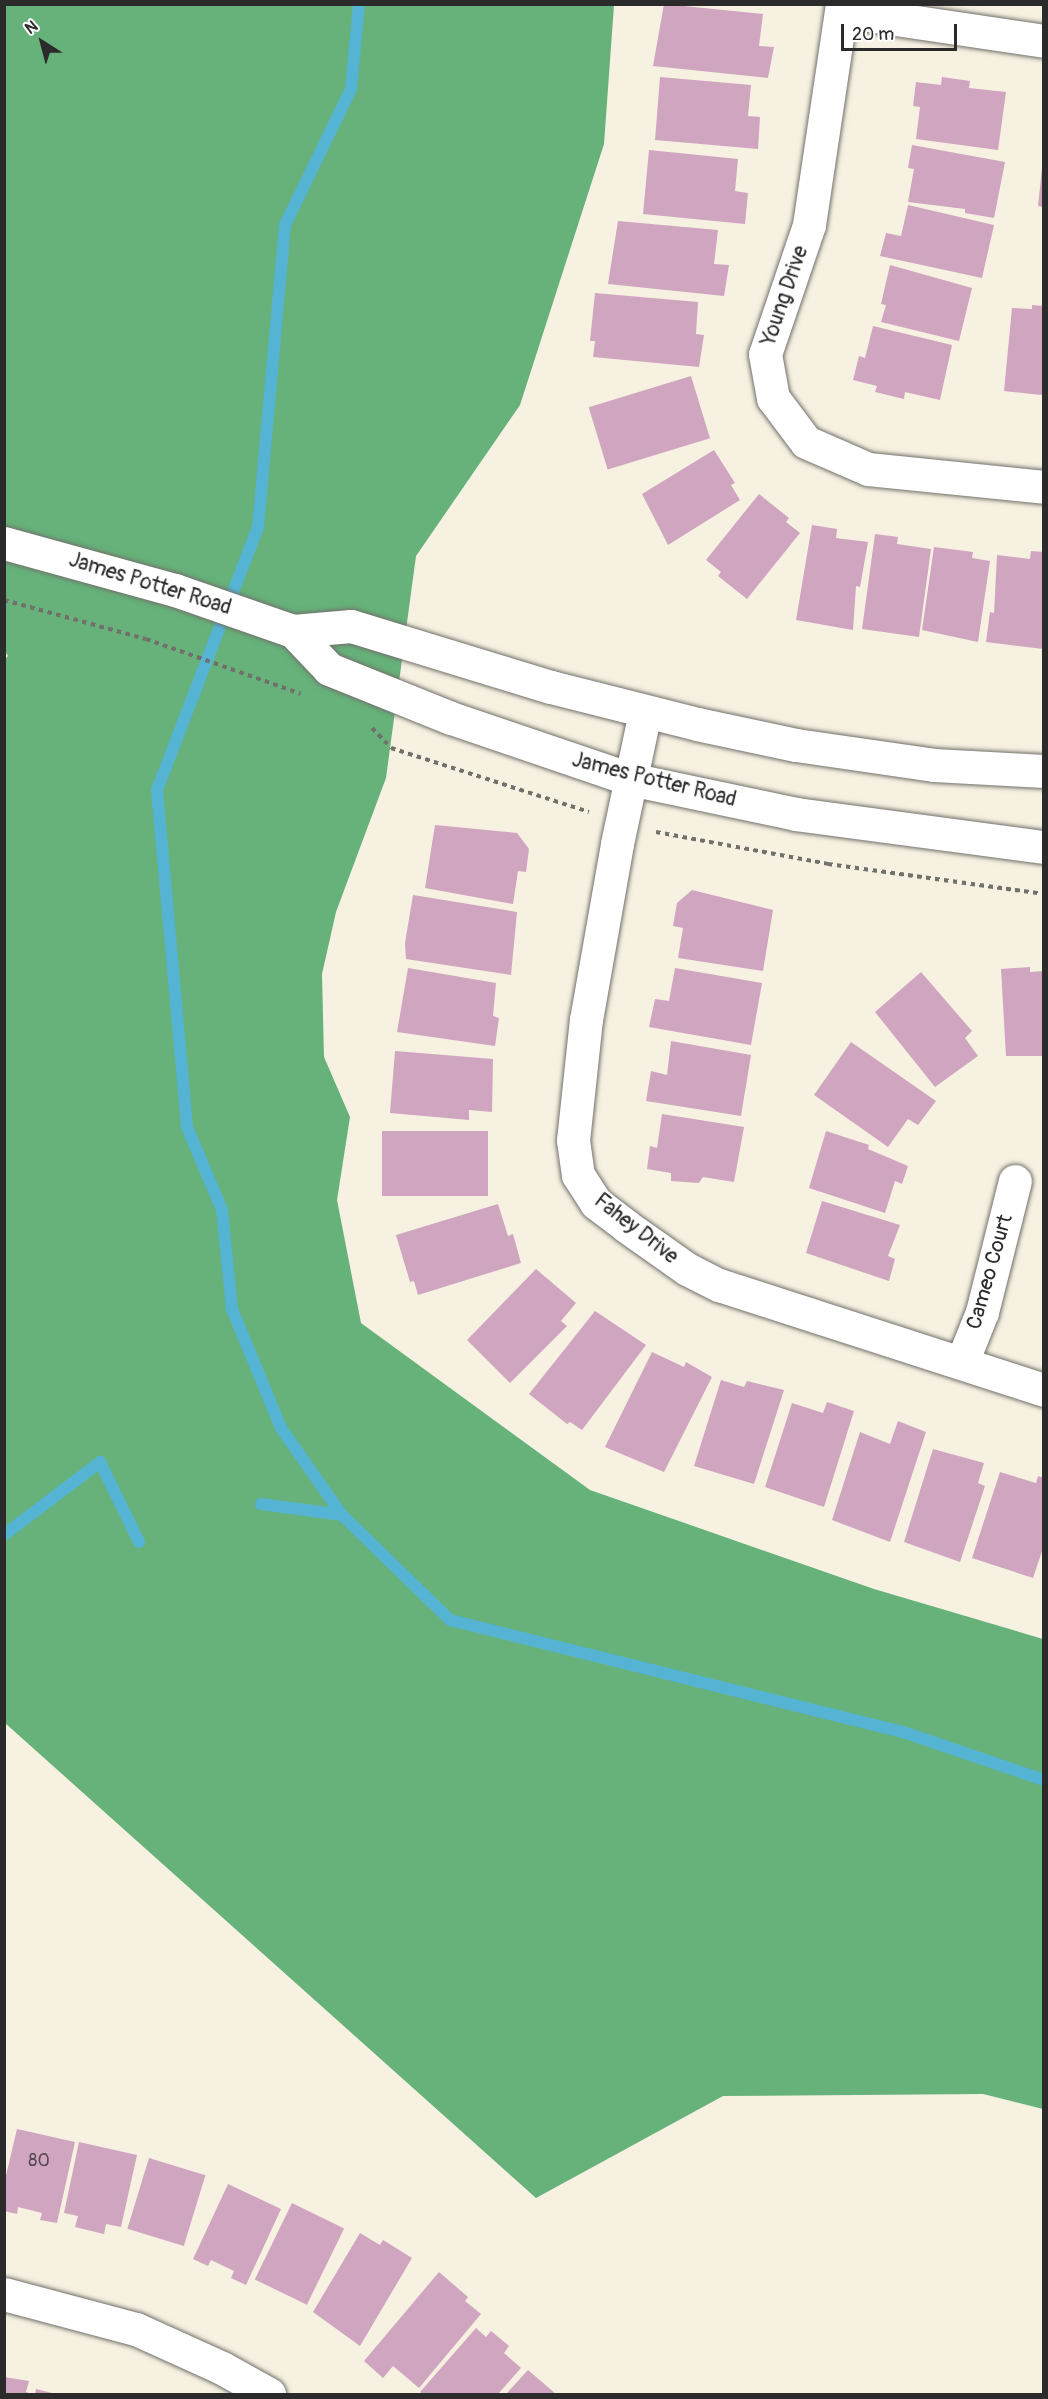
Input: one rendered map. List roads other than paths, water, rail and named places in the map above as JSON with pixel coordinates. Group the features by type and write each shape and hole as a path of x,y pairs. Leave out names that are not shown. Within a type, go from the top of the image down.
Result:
{"street":[{"path":"842,8 1044,41"},
{"name":"Young Drive","path":"842,8 809,225 765,354 773,398 806,442 868,469 1044,487"},
{"name":"James Potter Road","path":"4,543 175,590 293,631 351,626 645,712 796,745 923,764 1044,771"},
{"name":"James Potter Road","path":"293,631 329,669 451,718 630,779 796,814 1044,846"},
{"name":"Fahey Drive","path":"645,712 630,779 586,1019 573,1140 578,1175 596,1203 687,1269 719,1285 1044,1390"},
{"name":"Cameo Court","path":"962,1362 982,1312 1015,1181"},
{"path":"4,2294 136,2329 212,2363 269,2394"}],"waterway":[{"path":"359,4 351,89 285,225 258,527 157,790 187,1127 222,1210 232,1309 281,1428 342,1515 450,1620 903,1732 1044,1780"},
{"path":"4,1535 100,1462 139,1542"},
{"path":"261,1504 342,1515"}]}
